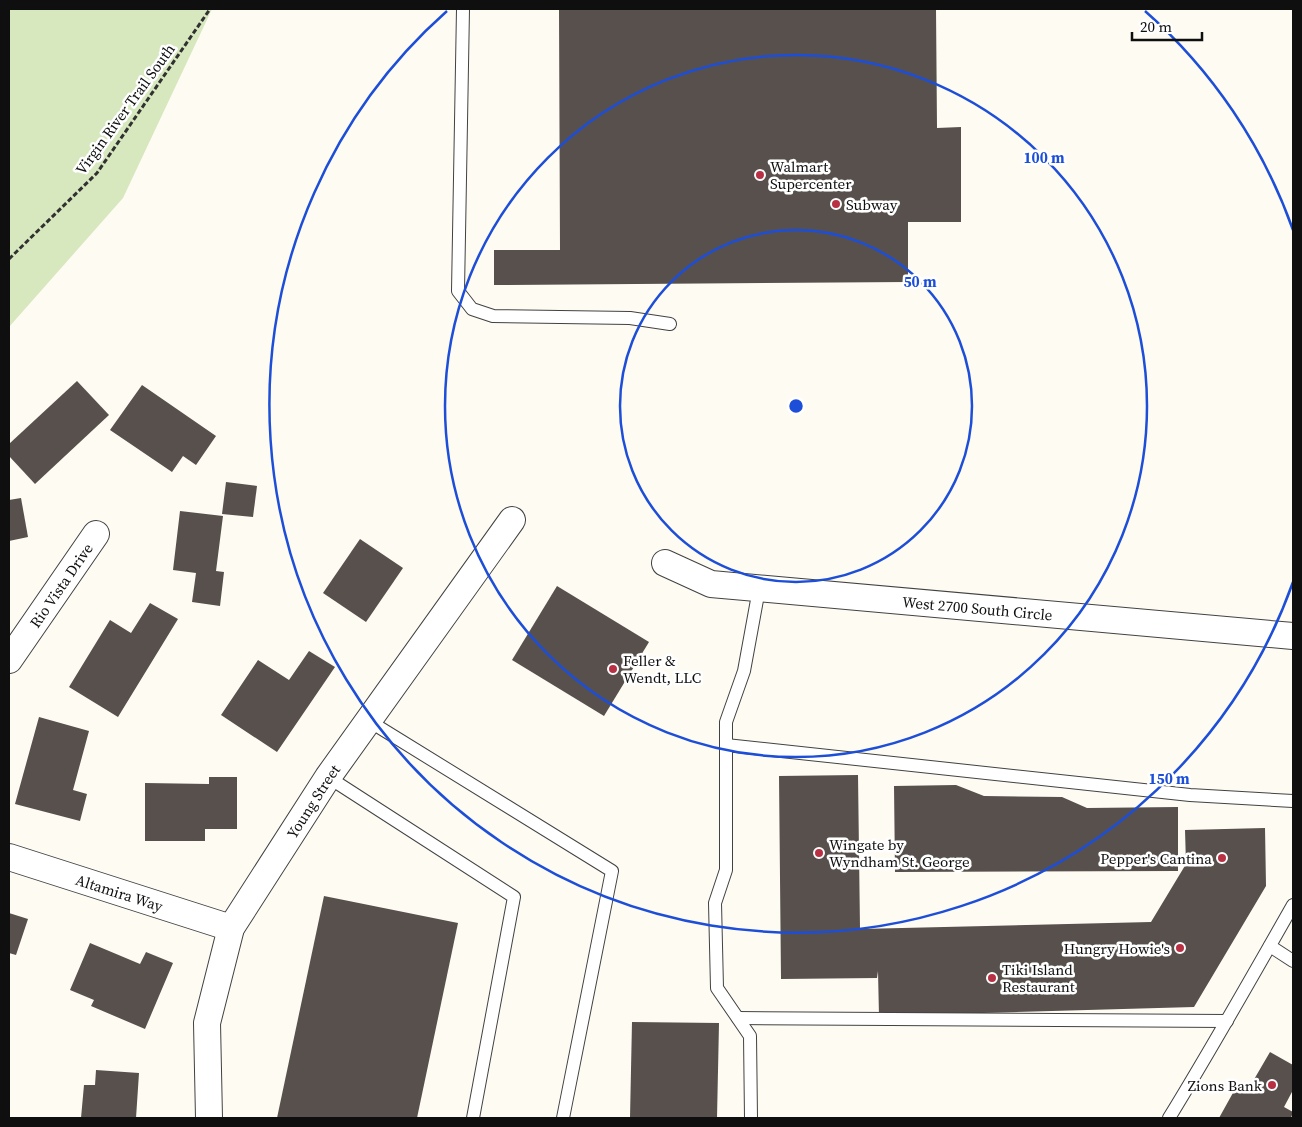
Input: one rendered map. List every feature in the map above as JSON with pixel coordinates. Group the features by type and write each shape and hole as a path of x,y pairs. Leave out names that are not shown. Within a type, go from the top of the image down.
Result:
{"street":[{"name":"Young Street","path":"209,1118 207,1024 231,928 328,777 512,520"},
{"name":"Rio Vista Drive","path":"9,660 96,534"},
{"name":"West 2700 South Circle","path":"665,563 711,584 1293,636"},
{"name":"Altamira Way","path":"9,857 231,928"}],"lane":[{"path":"463,9 458,291 472,308 493,316 630,318 670,324"},
{"path":"751,1118 750,1036 717,988 715,902 726,870 726,722 744,671 759,589"},
{"path":"369,721 612,871 563,1118"},
{"path":"726,745 1190,795 1293,801"},
{"path":"328,777 514,898 473,1118"},
{"path":"1169,1118 1293,905"},
{"path":"1270,946 1293,961"},
{"path":"738,1018 1227,1021"}],"path":[{"name":"Virgin River Trail South","path":"9,259 97,173 210,9"}],"green space":[{"path":"9,9 212,9 123,198 9,327"}],"building":[{"name":"Walmart Supercenter","path":"559,9 936,9 937,128 961,127 961,222 908,222 908,282 494,285 494,250 560,250"},
{"path":"77,381 109,415 35,484 9,456 9,444"},
{"path":"142,385 216,436 196,465 183,456 172,472 110,430"},
{"path":"226,482 257,486 253,517 222,514"},
{"path":"21,498 28,537 9,541 9,500"},
{"path":"180,511 223,516 216,571 224,572 220,606 192,602 196,573 173,570"},
{"path":"360,539 403,568 366,622 323,593"},
{"path":"557,586 649,642 604,716 512,660"},
{"path":"150,603 178,619 118,717 69,687 110,620 131,633"},
{"path":"309,651 335,667 277,752 221,715 258,660 289,680"},
{"path":"39,717 89,731 73,790 87,794 80,821 15,804"},
{"path":"858,775 860,929 1151,922 1186,864 1185,830 1265,828 1266,886 1194,1007 879,1016 878,971 877,978 781,979 779,776"},
{"path":"209,777 237,777 237,829 205,829 205,841 145,841 145,783 209,784"},
{"path":"956,785 984,796 1062,797 1087,808 1178,807 1178,871 895,872 894,786"},
{"path":"324,896 458,923 417,1118 277,1118"},
{"path":"9,913 28,919 16,955 9,953"},
{"path":"90,943 140,964 146,952 173,963 145,1029 91,1006 94,1000 70,990"},
{"path":"632,1022 719,1023 717,1118 630,1118"},
{"name":"Zions Bank","path":"1270,1052 1293,1065 1293,1090 1284,1107 1293,1112 1291,1118 1219,1118 1239,1082 1249,1088"},
{"path":"96,1070 139,1073 136,1118 81,1118 84,1085 95,1085"}],"place":[{"name":"Walmart Supercenter","path":"760,175"},
{"name":"Subway","path":"836,204"},
{"name":"Feller & Wendt, LLC","path":"613,669"},
{"name":"Wingate by Wyndham St. George","path":"819,853"},
{"name":"Pepper's Cantina","path":"1222,858"},
{"name":"Hungry Howie's","path":"1180,948"},
{"name":"Tiki Island Restaurant","path":"992,978"},
{"name":"Zions Bank","path":"1272,1085"}]}
